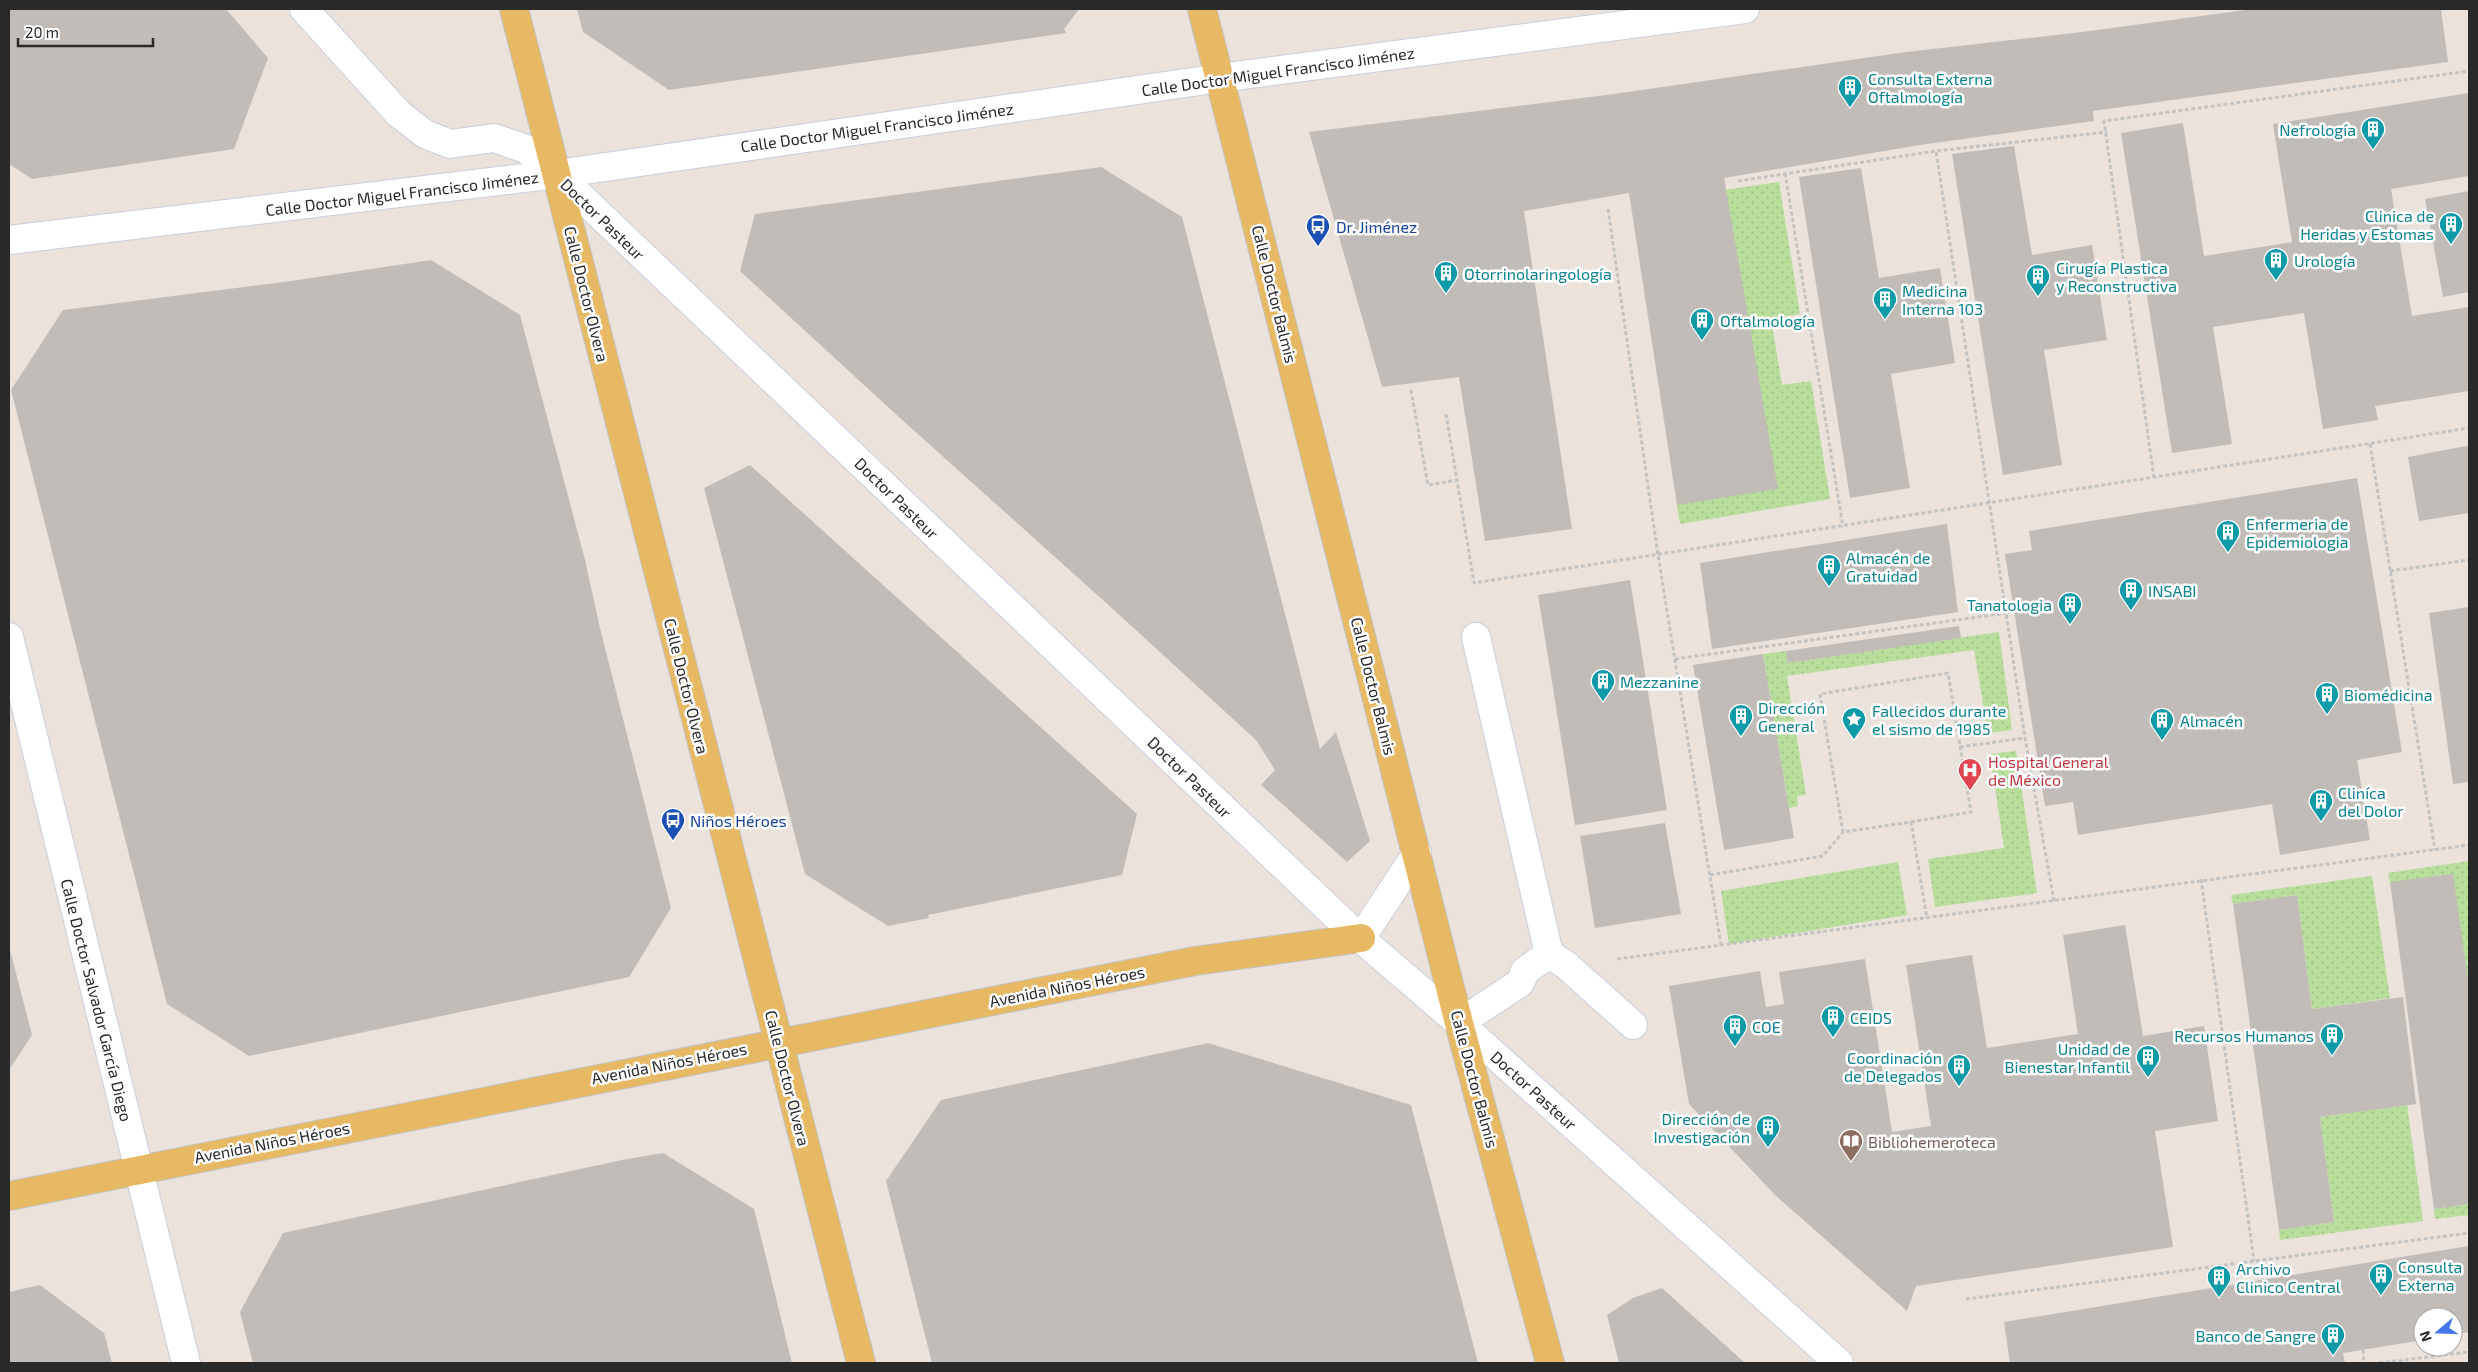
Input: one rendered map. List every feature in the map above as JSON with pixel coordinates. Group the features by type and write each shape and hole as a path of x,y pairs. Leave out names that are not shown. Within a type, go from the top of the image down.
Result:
{"main road":[{"name":"Calle Doctor Olvera","path":"514,9 862,1363"},
{"name":"Calle Doctor Balmis","path":"1202,9 1460,1023 1550,1363"},
{"name":"Avenida Niños Héroes","path":"9,1196 778,1042 1195,961 1361,938"}],"street":[{"name":"Doctor Pasteur","path":"304,9 399,114 425,134 450,144 494,138 526,148 557,174 1361,938 1460,1023 1839,1363"},
{"name":"Calle Doctor Miguel Francisco Jiménez","path":"9,240 557,174 1220,78 1745,9"},
{"name":"Calle Doctor Salvador García Diego","path":"9,637 186,1363"},
{"path":"1476,637 1557,960 1633,1025"},
{"path":"1361,938 1417,853"},
{"path":"1460,1023 1520,983 1525,971 1557,960"}],"path":[{"path":"2154,478 2104,121 2469,71"},
{"path":"1738,181 1936,151 2107,132"},
{"path":"1936,151 2025,738 2054,901"},
{"path":"1785,173 1843,527"},
{"path":"1608,209 1658,556 1721,945"},
{"path":"1411,390 1428,485 1457,480"},
{"path":"1446,414 1474,583 1658,556 2469,428"},
{"path":"2370,444 2434,850"},
{"path":"2390,571 2469,560"},
{"path":"1675,659 2007,613"},
{"path":"1710,875 1824,856 1843,832 1970,812 1948,674 1820,694 1843,832"},
{"path":"1960,748 2025,738"},
{"path":"1911,822 1927,918"},
{"path":"1557,960 1721,945 2054,901 2201,879 2469,846"},
{"path":"2201,879 2254,1261"},
{"path":"1966,1300 2469,1233"},
{"path":"2363,1350 2364,1363"},
{"path":"2379,1363 2469,1352"}],"green space":[{"path":"1779,182 1800,314 1771,319 1782,385 1811,381 1830,499 1680,524 1677,505 1725,190"},
{"path":"1999,632 2012,730 1988,733 1974,650 1787,676 1806,795 1797,796 1798,806 1789,808 1763,654 1786,651 1788,663"},
{"path":"2016,751 2037,893 1935,907 1928,859 2004,848 1990,754"},
{"path":"2469,861 2468,987 2390,882 2388,873"},
{"path":"1898,862 1907,915 1729,944 1721,891"},
{"path":"2372,876 2390,998 2312,1009 2297,895 2233,904 2231,895"},
{"path":"2407,1105 2423,1221 2280,1240 2279,1230 2334,1222 2320,1117"},
{"path":"2469,1204 2469,1215 2435,1219 2434,1209"}],"building":[{"path":"9,9 226,9 268,58 234,149 32,179 9,164"},
{"path":"577,9 1079,9 1064,29 1066,33 669,90 583,32"},
{"path":"2253,9 2441,9 2448,62 2093,111 2094,121 1920,145 1724,178 1778,489 1677,505 1629,193 1524,211 1572,529 1485,541 1459,377 1382,387 1309,132 1614,94 1906,52 2082,32"},
{"name":"Urología","path":"2469,93 2469,176 2391,189 2412,316 2469,307 2469,391 2375,406 2378,420 2323,429 2304,313 2213,327 2232,444 2172,453 2121,133 2183,123 2204,256 2292,242 2273,124"},
{"name":"Cirugía Plastica y Reconstructiva","path":"2014,146 2032,255 2092,245 2107,340 2044,350 2062,465 2003,475 1952,154"},
{"path":"1101,167 1182,217 1320,749 1336,732 1370,841 1347,862 1261,785 1275,770 1256,740 740,271 755,214"},
{"name":"Medicina Interna 103","path":"1861,168 1879,278 1940,268 1955,363 1891,374 1910,488 1850,498 1799,177"},
{"name":"Clinica de Heridas y Estomas","path":"2469,191 2469,292 2443,297 2425,199"},
{"path":"431,260 520,315 585,560 600,628 671,908 629,977 249,1056 167,1004 11,390 63,310 291,281"},
{"path":"2469,446 2469,513 2419,521 2408,457"},
{"path":"750,465 1137,814 1122,875 928,915 929,918 888,926 805,874 704,488"},
{"path":"2357,478 2402,752 2357,760 2370,840 2280,855 2272,804 2078,835 2073,802 2045,806 2005,554 2032,550 2029,531"},
{"name":"Almacén de Gratuidad","path":"1947,524 1958,612 1712,649 1700,563"},
{"name":"Mezzanine","path":"1630,580 1667,810 1575,825 1538,595"},
{"path":"2469,607 2469,782 2453,784 2429,613"},
{"path":"1959,626 1961,638 1788,663 1786,651"},
{"name":"Dirección General","path":"1763,654 1794,838 1724,850 1693,665"},
{"path":"1665,823 1681,914 1595,928 1580,836"},
{"path":"2453,874 2469,987 2469,1204 2434,1209 2390,882"},
{"name":"Recursos Humanos","path":"2297,895 2312,1009 2403,997 2416,1104 2320,1117 2334,1222 2279,1230 2233,904"},
{"path":"2125,925 2143,1036 2204,1026 2218,1121 2155,1131 2173,1247 1916,1286 1907,1311 1776,1196 1689,1104 1669,986 1760,971 1766,1007 1784,1004 1779,972 1865,959 1892,1132 1931,1126 1906,965 1972,955 1987,1048 2078,1034 2063,935"},
{"path":"9,946 32,1035 9,1070"},
{"path":"1208,1043 1411,1105 1478,1363 932,1363 886,1181 941,1100"},
{"path":"663,1153 754,1209 792,1363 253,1363 240,1312 283,1233 627,1159"},
{"path":"2469,1246 2469,1332 2463,1333 2463,1307 2413,1307 2413,1342 2343,1353 2345,1363 2010,1363 2004,1322"},
{"path":"40,1285 104,1333 112,1363 9,1363 9,1292"},
{"path":"1662,1288 1745,1363 1619,1363 1607,1315 1633,1298"}],"place":[{"name":"Consulta Externa Oftalmología","path":"1850,108"},
{"name":"Nefrología","path":"2373,150"},
{"name":"Clinica de Heridas y Estomas","path":"2451,245"},
{"name":"Dr. Jiménez","path":"1318,247"},
{"name":"Urología","path":"2276,281"},
{"name":"Otorrinolaringología","path":"1446,294"},
{"name":"Cirugía Plastica y Reconstructiva","path":"2038,297"},
{"name":"Medicina Interna 103","path":"1885,320"},
{"name":"Oftalmología","path":"1702,341"},
{"name":"Enfermeria de Epidemiologia","path":"2228,553"},
{"name":"Almacén de Gratuidad","path":"1829,587"},
{"name":"INSABI","path":"2131,611"},
{"name":"Tanatologia","path":"2070,625"},
{"name":"Mezzanine","path":"1603,702"},
{"name":"Biomédicina","path":"2327,715"},
{"name":"Dirección General","path":"1741,737"},
{"name":"Fallecidos durante el sismo de 1985","path":"1854,740"},
{"name":"Almacén","path":"2162,741"},
{"name":"Hospital General de México","path":"1970,791"},
{"name":"Cliníca del Dolor","path":"2321,822"},
{"name":"Niños Héroes","path":"673,841"},
{"name":"CEIDS","path":"1833,1038"},
{"name":"COE","path":"1735,1047"},
{"name":"Recursos Humanos","path":"2332,1056"},
{"name":"Unidad de Bienestar Infantil","path":"2148,1078"},
{"name":"Coordinación de Delegados","path":"1959,1087"},
{"name":"Dirección de Investigación","path":"1768,1148"},
{"name":"Bibliohemeroteca","path":"1851,1162"},
{"name":"Consulta Externa","path":"2381,1296"},
{"name":"Archivo Clinico Central","path":"2219,1298"},
{"name":"Banco de Sangre","path":"2333,1356"}]}
